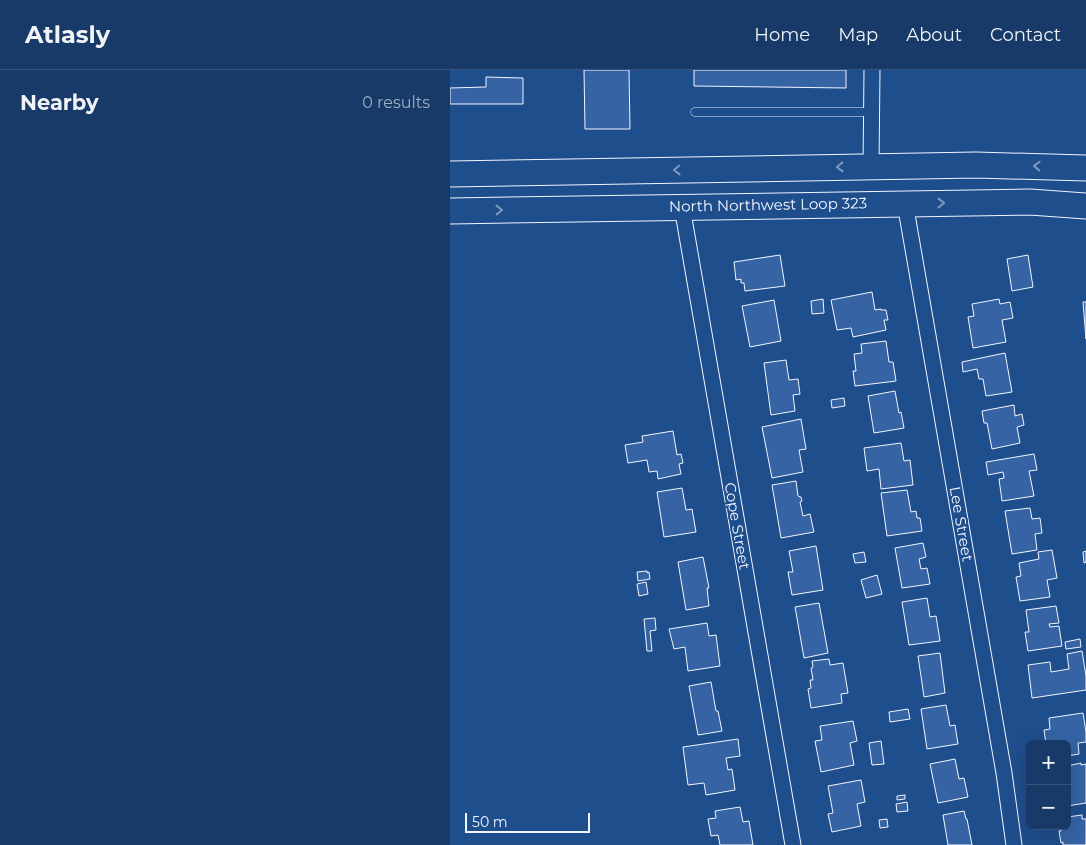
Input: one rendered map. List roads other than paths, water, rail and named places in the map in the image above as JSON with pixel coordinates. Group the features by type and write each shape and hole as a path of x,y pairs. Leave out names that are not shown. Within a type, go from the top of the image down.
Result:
{"highway":[{"path":"450,174 976,165 1086,168"},
{"name":"North Northwest Loop 323","path":"450,211 1030,202 1086,206"}],"street":[{"path":"871,167 872,70"},
{"name":"Lee Street","path":"905,203 1002,763 1014,845"},
{"name":"Cope Street","path":"682,207 793,845"}],"lane":[{"path":"695,112 871,112"}]}
